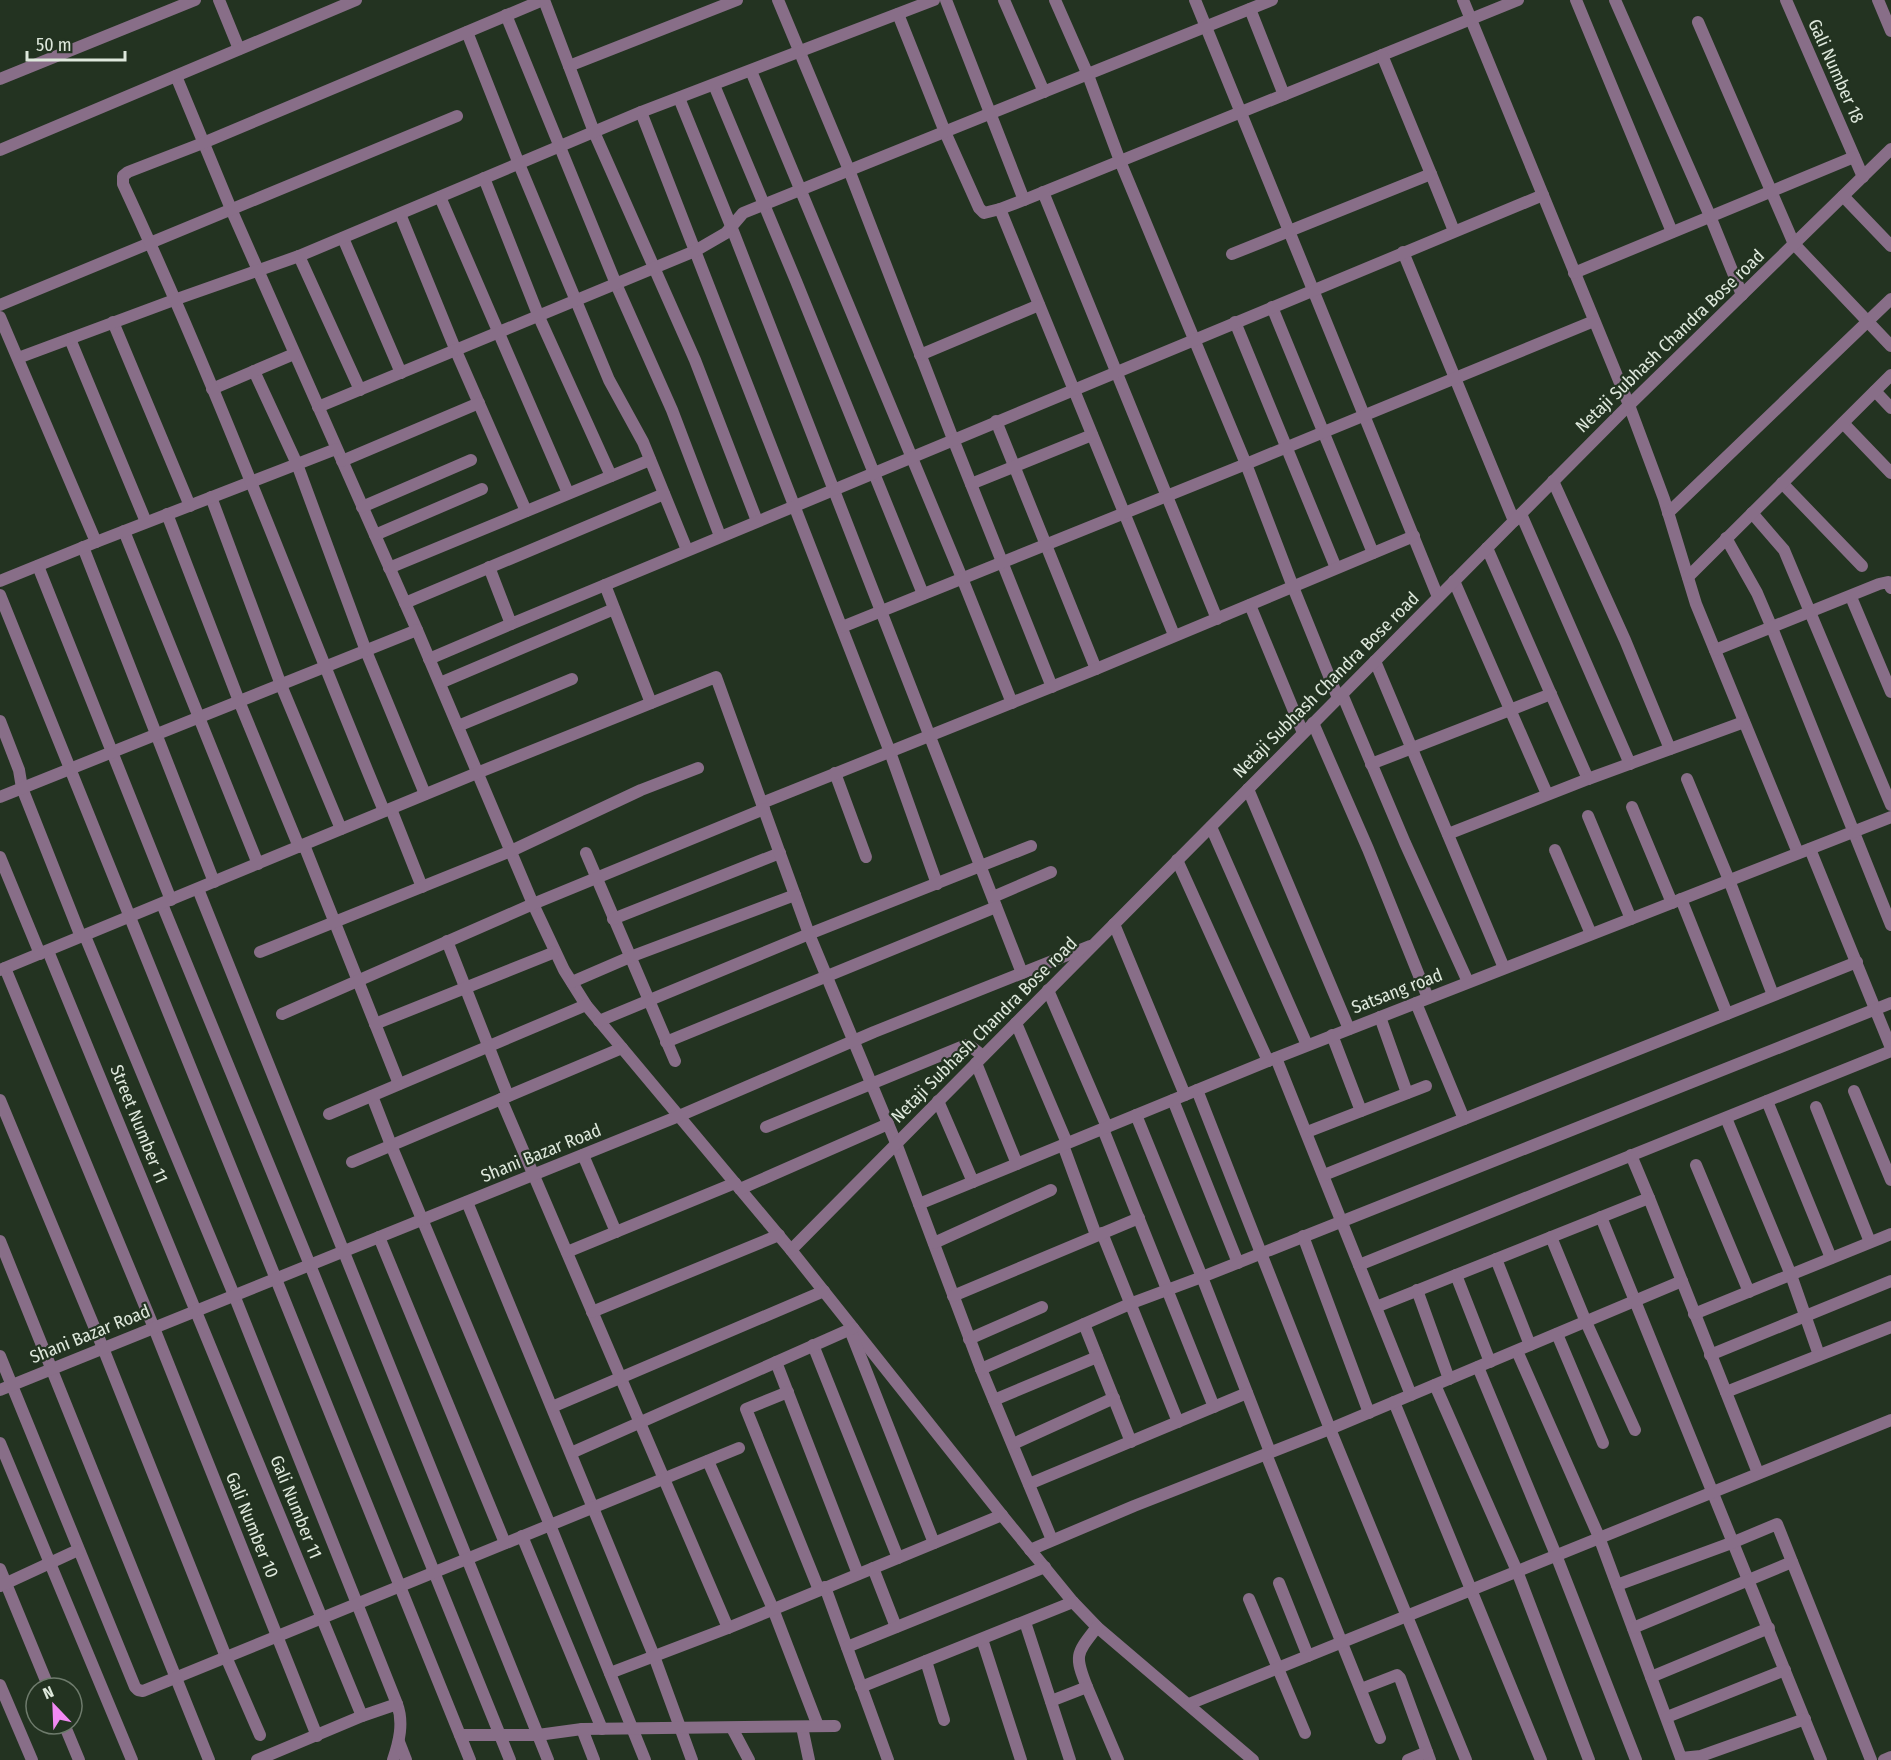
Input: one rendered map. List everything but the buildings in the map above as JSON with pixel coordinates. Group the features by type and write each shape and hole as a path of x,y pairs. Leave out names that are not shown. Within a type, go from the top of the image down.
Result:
{"street":[{"path":"0,79 195,0"},
{"path":"219,0 238,50"},
{"path":"0,150 356,0"},
{"path":"422,887 324,668 252,481 123,184 123,176 544,0 594,132 652,269 695,360 757,521"},
{"path":"569,66 737,0"},
{"path":"778,0 849,170 1052,687"},
{"path":"18,358 299,256 641,112 934,0"},
{"path":"946,0 1024,200"},
{"path":"1004,0 1044,92"},
{"path":"1055,0 1088,75 1120,161 1246,464 1293,587 1468,982"},
{"path":"1195,0 1438,597"},
{"path":"318,407 695,251 726,233 743,213 1272,0"},
{"path":"1359,1265 1726,1118 1891,1049 1857,962 1744,722 1696,604 1668,513 1629,405 1463,0"},
{"path":"898,14 945,132 979,208 984,213 1024,200 1518,0"},
{"path":"1576,0 1672,232"},
{"path":"1615,0 1710,216 1742,295"},
{"name":"Gali Number 18","path":"1786,0 1863,177"},
{"path":"1878,0 1891,31"},
{"path":"1250,9 1284,95"},
{"path":"506,15 616,284 672,410 720,536"},
{"path":"1698,22 1794,244 1891,346"},
{"path":"467,32 575,302 609,380 643,442 687,550"},
{"path":"1382,55 1454,231"},
{"path":"751,70 1012,703"},
{"path":"176,76 231,209 417,630 533,904 555,952 586,1005 791,1250 851,1328 1073,1602 1097,1627 1253,1760"},
{"path":"714,85 923,594"},
{"path":"679,98 882,610 1022,973"},
{"path":"641,112 890,752 937,884"},
{"path":"0,305 457,116"},
{"name":"Netaji Subhash Chandra Bose road","path":"791,1250 1553,481 1891,149"},
{"path":"1574,273 1854,157"},
{"path":"1232,254 1431,174"},
{"path":"484,178 539,317 611,476"},
{"path":"1043,192 1217,619"},
{"path":"429,659 794,505 1543,195"},
{"path":"441,196 568,494"},
{"path":"1843,196 1891,246"},
{"path":"1000,209 1174,635"},
{"path":"400,214 456,351 526,511"},
{"path":"343,238 401,373"},
{"path":"1403,252 1517,518 1629,764"},
{"path":"299,256 360,390"},
{"path":"1668,513 1891,299"},
{"path":"920,355 1039,305"},
{"path":"1272,307 1373,553"},
{"path":"0,316 3,334 18,358 96,542"},
{"path":"842,627 1594,321"},
{"path":"113,322 190,506"},
{"path":"1235,322 1336,568"},
{"path":"70,339 146,522"},
{"path":"212,389 294,354"},
{"path":"254,371 297,464 366,651 425,794"},
{"path":"1688,577 1891,375"},
{"path":"1875,391 1891,408"},
{"path":"342,461 479,403"},
{"path":"996,421 1096,669"},
{"path":"1843,423 1891,472"},
{"path":"971,484 1092,435"},
{"path":"0,581 336,448"},
{"path":"362,507 471,460"},
{"path":"389,568 650,460"},
{"path":"1553,481 1625,640 1670,749"},
{"path":"1782,483 1862,566"},
{"path":"375,535 482,489"},
{"path":"405,603 664,494"},
{"path":"211,497 281,685 341,830"},
{"path":"1752,513 1785,550 1891,805"},
{"path":"167,514 239,701 302,845 399,1084"},
{"path":"124,531 258,864"},
{"path":"282,1014 835,773 1096,669 1414,536"},
{"path":"1726,538 1757,593 1772,628 1891,925"},
{"path":"83,547 214,882"},
{"path":"1487,548 1588,779"},
{"path":"38,566 112,752 166,902 510,1760"},
{"path":"489,567 511,624"},
{"path":"1454,581 1547,794"},
{"path":"1715,650 1879,584 1888,582 1891,588"},
{"path":"605,585 651,703"},
{"path":"0,595 470,1760"},
{"path":"1851,597 1891,692"},
{"path":"1250,605 1303,734"},
{"path":"440,683 614,609"},
{"path":"0,797 417,630"},
{"path":"1375,661 1504,968"},
{"path":"2,969 425,794 716,677 809,934 896,1143 969,1339 1052,1540"},
{"path":"458,726 572,679"},
{"path":"1371,764 1551,694"},
{"path":"0,721 19,770 22,788 234,1295 397,1704 401,1715 399,1742 393,1760"},
{"path":"1448,834 1547,794 1744,722"},
{"path":"1313,723 1368,849 1428,998"},
{"path":"260,952 511,851 641,790 698,768"},
{"path":"835,773 866,857"},
{"path":"1687,779 1773,995"},
{"path":"1248,789 1348,1029"},
{"path":"1632,807 1727,1014"},
{"path":"1588,816 1631,919"},
{"name":"Satsang road","path":"919,1204 1332,1035 1891,817"},
{"path":"1211,826 1307,1045"},
{"path":"599,1021 1031,846"},
{"path":"1555,850 1591,934"},
{"path":"586,853 675,1061"},
{"path":"613,919 780,853"},
{"name":"Street Number 11","path":"0,857 44,953 196,1311"},
{"path":"1178,860 1306,1132 1411,1395"},
{"path":"666,1042 826,977 994,902 1051,872"},
{"path":"198,889 548,1760"},
{"path":"572,982 630,957 795,895"},
{"path":"1114,924 1261,1253 1330,1429 1466,1760"},
{"path":"447,942 489,1046 534,1175 728,1628"},
{"name":"Shani Bazar Road","path":"0,1390 680,1116 853,1041 1094,944"},
{"path":"375,1024 555,952"},
{"path":"1324,1175 1857,962"},
{"name":"Gali Number 10","path":"2,969 154,1328 317,1736"},
{"path":"1048,990 1105,1128 1214,1407"},
{"path":"1416,1003 1464,1119"},
{"path":"981,1369 1132,1303 1891,1003"},
{"path":"329,1114 586,1005"},
{"path":"1380,1017 1407,1093"},
{"path":"1016,1023 1099,1234 1132,1303 1178,1422"},
{"path":"1332,1035 1361,1111"},
{"path":"766,1127 966,1045 970,1046 980,1060 1017,1164"},
{"path":"352,1162 622,1048"},
{"path":"1306,1132 1426,1086"},
{"path":"1854,1091 1891,1180"},
{"path":"372,1096 645,1760"},
{"path":"0,1100 103,1348 226,1657 260,1735"},
{"path":"1173,1100 1238,1263"},
{"path":"938,1101 973,1182"},
{"path":"1767,1101 1832,1258"},
{"path":"1816,1107 1870,1242"},
{"path":"1136,1115 1202,1277 1268,1453 1380,1738"},
{"path":"1726,1118 1791,1275 1820,1355"},
{"path":"567,1252 888,1124"},
{"path":"583,1155 616,1232"},
{"path":"1631,1155 1758,1473"},
{"path":"1696,1165 1749,1292"},
{"path":"934,1243 1051,1190"},
{"path":"1376,1307 1649,1198"},
{"path":"467,1202 594,1507 654,1656 692,1760"},
{"path":"1601,1217 1714,1491 1821,1760"},
{"path":"954,1296 1139,1218"},
{"path":"1694,1314 1891,1234"},
{"path":"592,1312 779,1236"},
{"path":"1303,1236 1369,1413"},
{"path":"1551,1237 1586,1322 1635,1430"},
{"path":"379,1238 505,1543"},
{"path":"0,1241 209,1760"},
{"path":"1496,1259 1530,1345"},
{"path":"1456,1275 1484,1364 1636,1760"},
{"path":"1030,1550 1369,1413 1682,1281"},
{"path":"1710,1354 1891,1281"},
{"path":"1417,1290 1449,1379"},
{"path":"552,1407 824,1291"},
{"path":"969,1339 1042,1307"},
{"name":"Gali Number 11","path":"196,1311 362,1716"},
{"path":"1084,1324 1131,1442"},
{"path":"1726,1392 1891,1327"},
{"path":"571,1453 851,1328"},
{"path":"851,1328 934,1543"},
{"path":"1557,1334 1603,1443"},
{"path":"813,1345 898,1558"},
{"path":"1517,1351 1599,1537 1667,1717 1676,1759 1701,1756 1805,1719"},
{"path":"0,1356 135,1688 143,1691 739,1448"},
{"path":"994,1400 1097,1357"},
{"path":"776,1362 858,1574"},
{"path":"1435,1385 1517,1570 1589,1760"},
{"path":"788,1392 746,1409 847,1647 888,1760"},
{"path":"1029,1484 1247,1393"},
{"path":"1013,1444 1113,1398"},
{"path":"1394,1402 1541,1760"},
{"path":"1189,1704 1891,1420"},
{"path":"0,1443 132,1760"},
{"path":"708,1461 773,1609 818,1726"},
{"path":"610,1673 728,1628 1002,1515"},
{"path":"1617,1585 1777,1524 1871,1760"},
{"path":"522,1536 602,1729"},
{"path":"3,1585 78,1550"},
{"path":"1633,1628 1792,1562"},
{"path":"847,1647 1044,1567"},
{"path":"873,1568 896,1627"},
{"path":"0,1569 3,1585 44,1676"},
{"path":"1279,1583 1308,1656"},
{"path":"1249,1599 1305,1733"},
{"path":"861,1687 1073,1602"},
{"path":"1025,1622 1070,1760"},
{"path":"1097,1627 1082,1647 1078,1661 1118,1760"},
{"path":"1652,1677 1768,1628"},
{"path":"982,1639 1021,1760"},
{"path":"926,1661 945,1720"},
{"path":"1667,1717 1785,1670"},
{"path":"1361,1689 1397,1675 1400,1678 1429,1756 1408,1760"},
{"path":"0,1685 32,1760"},
{"path":"1051,1701 1087,1687"},
{"path":"257,1760 362,1716 397,1704"},
{"path":"802,1726 809,1760"},
{"path":"460,1735 538,1735 582,1729 835,1726"},
{"path":"732,1728 749,1760"},
{"path":"582,1729 594,1760"},
{"path":"69,1736 79,1760"},
{"path":"399,1742 406,1760"},
{"path":"1884,1760 1891,1757"}]}
